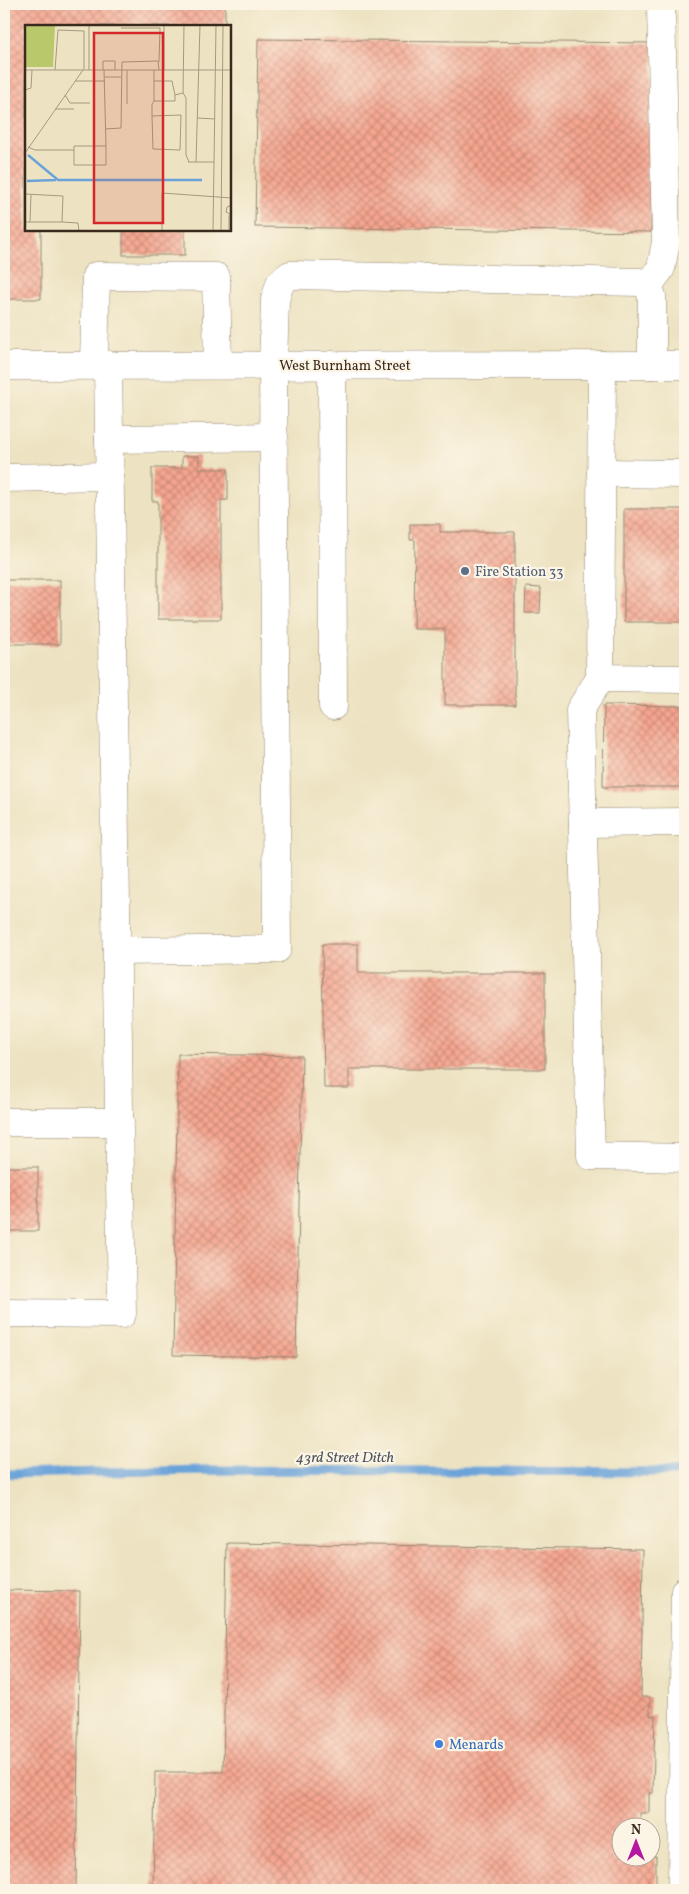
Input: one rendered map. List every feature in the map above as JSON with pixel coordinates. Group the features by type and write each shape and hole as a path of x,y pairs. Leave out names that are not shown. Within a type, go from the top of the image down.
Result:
{"street":[{"path":"648,286 661,268 666,242 661,4"},
{"path":"117,951 277,949 273,366 275,300 280,283 290,275 640,282 648,286 652,296 652,364"},
{"path":"4,1313 122,1314 110,476 109,440 101,366 96,276 216,277 218,366"},
{"name":"West Burnham Street","path":"4,366 685,364"},
{"path":"602,365 600,678 580,710 591,1156 685,1158"},
{"path":"332,366 333,706"},
{"path":"109,440 274,437"},
{"path":"601,473 685,474"},
{"path":"4,478 110,476"},
{"path":"600,678 685,679"},
{"path":"582,823 685,822"},
{"path":"4,1122 120,1122"},
{"path":"682,1890 685,1591"}],"building":[{"path":"4,4 225,4 225,25 25,25 25,231 41,231 41,299 4,299"},
{"path":"258,39 653,43 651,232 255,227"},
{"path":"123,231 185,231 185,255 123,255"},
{"path":"182,456 199,456 199,469 228,469 228,500 221,500 221,619 158,619 158,501 152,501 152,468 182,468"},
{"path":"624,509 685,509 685,622 624,622"},
{"path":"410,524 440,524 440,532 515,532 515,705 445,705 445,629 414,629 415,540 410,540"},
{"path":"4,580 60,580 60,644 4,644"},
{"path":"526,587 541,588 540,613 525,613"},
{"path":"604,705 685,706 685,787 603,787"},
{"path":"322,944 358,944 358,973 545,973 545,1069 349,1069 349,1088 324,1088"},
{"path":"178,1054 302,1056 296,1357 173,1355"},
{"path":"4,1167 38,1167 38,1231 4,1231"},
{"name":"Menards","path":"227,1543 643,1549 641,1697 650,1697 650,1716 655,1715 653,1793 649,1793 649,1813 640,1813 640,1816 612,1816 612,1866 656,1866 656,1890 153,1890 155,1772 223,1772"},
{"path":"4,1590 80,1591 76,1890 4,1890"}],"waterway":[{"name":"43rd Street Ditch","path":"4,1474 205,1470 685,1472"}],"place":[{"name":"Fire Station 33","path":"465,571"},
{"name":"Menards","path":"439,1744"}]}
